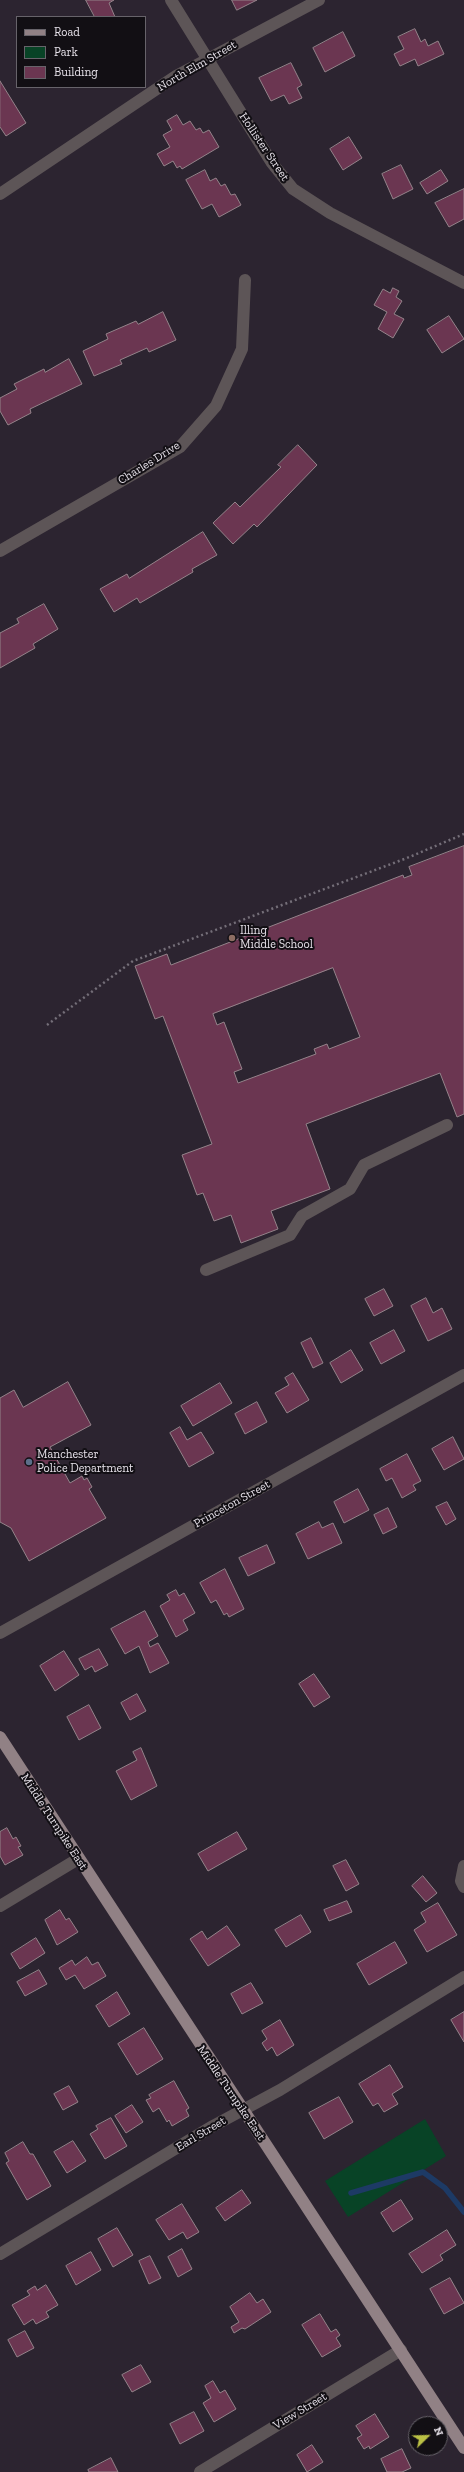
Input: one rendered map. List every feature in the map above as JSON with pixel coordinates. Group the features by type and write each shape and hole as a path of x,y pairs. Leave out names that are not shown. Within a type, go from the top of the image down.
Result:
{"main road":[{"name":"Middle Turnpike East","path":"0,1737 241,2110 315,2217 464,2448"}],"street":[{"name":"Hollister Street","path":"171,0 272,163 293,189 330,213 464,283"},
{"name":"North Elm Street","path":"0,194 176,76 319,0"},
{"name":"Charles Drive","path":"0,551 180,447 216,406 242,349 245,280"},
{"path":"206,1270 290,1235 302,1216 350,1189 364,1164 448,1125"},
{"name":"Princeton Street","path":"0,1633 464,1375"},
{"path":"0,1906 78,1859"},
{"path":"464,1866 461,1881 464,1887"},
{"name":"Earl Street","path":"0,2254 241,2110 280,2090 464,1977"},
{"name":"View Street","path":"200,2472 400,2350"}],"path":[{"path":"47,1025 133,961 407,858 464,834"}],"green space":[{"path":"425,2119 446,2156 348,2217 325,2181"}],"building":[{"path":"86,0 114,0 109,3 115,16 94,16"},
{"path":"232,0 257,0 237,10"},
{"path":"415,29 421,42 425,39 428,46 438,41 444,54 418,66 415,59 400,66 394,54 404,49 398,37"},
{"path":"343,32 355,56 325,72 313,48"},
{"path":"291,63 302,85 297,88 302,98 289,104 284,95 271,101 259,78"},
{"path":"0,81 26,123 6,136 0,127"},
{"path":"177,115 183,125 190,121 196,130 200,128 203,133 209,130 219,147 182,169 180,166 177,168 173,161 164,166 157,154 170,147 163,135 172,130 167,121"},
{"path":"349,137 362,158 343,170 330,149"},
{"path":"401,165 413,189 393,199 382,174"},
{"path":"205,170 210,181 216,178 221,186 225,184 231,195 235,194 241,205 219,217 212,204 202,209 186,180"},
{"path":"441,170 448,181 427,194 420,183"},
{"path":"464,189 464,219 449,227 435,203"},
{"path":"393,288 399,291 396,297 402,301 394,314 404,319 393,338 378,329 387,312 374,305 383,289 390,293"},
{"path":"163,312 176,340 149,352 147,348 120,360 122,364 94,376 83,351 108,339 106,334 136,321 138,324"},
{"path":"449,316 464,339 442,353 427,330"},
{"path":"69,359 82,384 30,409 31,413 8,425 0,411 0,398 17,389 14,384 44,369 45,372"},
{"path":"298,445 317,465 257,527 254,524 233,544 213,523 235,502 240,507 281,467 278,465"},
{"path":"203,532 217,555 192,569 193,572 140,603 137,598 114,612 100,589 127,574 129,578"},
{"path":"44,604 58,629 33,644 35,648 0,668 0,633 19,623 17,619"},
{"path":"464,846 464,1114 457,1117 440,1073 306,1124 330,1189 271,1211 278,1229 241,1243 231,1215 214,1221 203,1193 197,1195 182,1155 212,1144 163,1016 155,1019 135,966 167,954 171,965 403,875 404,878 412,875 409,867","holes":["333,968 360,1037 329,1049 327,1044 314,1049 316,1054 238,1083 234,1072 242,1069 224,1022 217,1025 213,1014"]},
{"path":"384,1289 393,1306 374,1316 365,1299"},
{"path":"426,1298 433,1313 442,1308 452,1329 428,1341 411,1306"},
{"path":"394,1330 405,1351 381,1364 370,1343"},
{"path":"311,1338 323,1363 313,1368 301,1343"},
{"path":"351,1350 363,1370 341,1383 330,1363"},
{"path":"293,1373 309,1400 287,1413 275,1393 289,1385 285,1378"},
{"name":"Manchester Police Department","path":"68,1382 91,1425 50,1447 70,1483 82,1476 84,1480 87,1478 92,1487 89,1489 106,1518 29,1561 11,1528 0,1522 0,1398 14,1390 23,1407"},
{"path":"220,1383 232,1403 193,1426 181,1406"},
{"path":"257,1402 267,1422 245,1434 235,1414"},
{"path":"180,1427 187,1440 201,1432 214,1453 189,1467 170,1433"},
{"path":"453,1437 464,1459 444,1470 432,1449"},
{"path":"407,1454 421,1481 413,1485 416,1490 402,1498 392,1478 386,1481 380,1469"},
{"path":"358,1489 369,1510 344,1523 334,1502"},
{"path":"447,1502 456,1519 446,1525 436,1507"},
{"path":"388,1508 397,1527 383,1534 374,1515"},
{"path":"319,1522 322,1528 333,1523 342,1543 308,1559 296,1534"},
{"path":"267,1545 275,1563 248,1576 239,1558"},
{"path":"225,1569 244,1609 229,1617 227,1613 224,1615 216,1600 211,1603 200,1583"},
{"path":"176,1590 179,1596 184,1593 195,1613 183,1620 188,1630 176,1637 160,1606 170,1600 167,1595"},
{"path":"145,1611 158,1636 148,1642 150,1647 158,1643 169,1663 150,1673 139,1646 125,1654 111,1629"},
{"path":"99,1649 108,1665 95,1672 92,1666 85,1670 79,1659"},
{"path":"64,1651 79,1675 55,1691 40,1666"},
{"path":"314,1674 330,1697 314,1707 299,1684"},
{"path":"137,1694 146,1711 130,1720 121,1703"},
{"path":"89,1705 101,1728 79,1740 67,1717"},
{"path":"141,1748 157,1786 131,1800 116,1771 137,1760 133,1752"},
{"path":"7,1828 13,1839 16,1837 21,1846 18,1847 23,1855 5,1865 0,1856 0,1832"},
{"path":"237,1832 247,1849 208,1871 198,1854"},
{"path":"346,1860 359,1884 346,1891 333,1866"},
{"path":"423,1876 437,1893 426,1902 412,1886"},
{"path":"347,1901 352,1912 329,1921 324,1910"},
{"path":"438,1903 457,1935 427,1952 414,1930 426,1922 421,1913"},
{"path":"60,1910 66,1920 69,1918 78,1932 57,1945 45,1920"},
{"path":"301,1915 311,1932 286,1947 275,1930"},
{"path":"227,1926 240,1945 208,1966 190,1939 202,1931 207,1939"},
{"path":"36,1938 45,1953 20,1969 11,1954"},
{"path":"395,1942 407,1963 369,1985 357,1964"},
{"path":"87,1957 92,1965 98,1962 106,1976 84,1989 75,1975 66,1980 59,1968 72,1960 75,1965"},
{"path":"39,1970 47,1984 25,1996 17,1982"},
{"path":"251,1983 263,2003 242,2014 231,1994"},
{"path":"117,1992 130,2014 109,2027 96,2006"},
{"path":"464,2012 464,2042 451,2020"},
{"path":"280,2020 294,2045 277,2056 272,2047 267,2051 262,2043 267,2039 262,2031"},
{"path":"144,2028 163,2059 137,2075 118,2044"},
{"path":"390,2065 403,2087 392,2094 398,2104 384,2112 378,2103 373,2106 359,2084"},
{"path":"174,2081 189,2108 186,2110 189,2116 172,2126 169,2120 167,2122 159,2108 153,2112 146,2100 151,2098 149,2095"},
{"path":"69,2086 78,2102 63,2110 54,2094"},
{"path":"339,2097 353,2122 324,2139 309,2113"},
{"path":"132,2105 143,2122 126,2133 115,2116"},
{"path":"111,2118 127,2146 105,2159 90,2134 98,2129 96,2126"},
{"path":"73,2141 86,2161 67,2173 54,2152"},
{"path":"23,2142 30,2154 33,2154 51,2186 27,2200 6,2163 9,2161 5,2153"},
{"path":"242,2190 251,2203 225,2221 216,2208"},
{"path":"401,2200 413,2219 393,2232 381,2213"},
{"path":"182,2204 199,2232 187,2239 183,2232 169,2240 156,2220"},
{"path":"117,2228 133,2255 113,2267 98,2239"},
{"path":"447,2230 456,2245 440,2255 443,2260 422,2273 409,2254"},
{"path":"182,2249 192,2269 178,2277 168,2257"},
{"path":"91,2252 101,2270 76,2285 66,2266"},
{"path":"150,2256 161,2278 149,2284 139,2261"},
{"path":"450,2278 464,2303 444,2314 430,2289"},
{"path":"46,2285 58,2305 46,2312 49,2317 36,2324 33,2319 24,2325 12,2305 30,2295 27,2291 35,2286 37,2290"},
{"path":"250,2293 257,2303 263,2299 271,2312 245,2329 242,2328 234,2333 231,2327 239,2322 230,2307"},
{"path":"320,2314 331,2332 336,2329 340,2335 336,2338 341,2346 322,2357 302,2325"},
{"path":"25,2331 34,2348 17,2357 8,2340"},
{"path":"141,2365 151,2382 132,2392 122,2375"},
{"path":"213,2381 220,2393 225,2390 236,2409 214,2422 203,2403 211,2398 205,2386"},
{"path":"194,2412 204,2431 180,2444 170,2424"},
{"path":"375,2414 389,2437 370,2449 369,2446 364,2449 357,2438 362,2435 356,2426"},
{"path":"312,2445 323,2462 307,2472 297,2455"},
{"path":"402,2449 411,2468 402,2472 387,2472 381,2459"},
{"path":"111,2458 118,2472 89,2472 88,2470"}],"waterway":[{"path":"351,2193 423,2172 445,2188 464,2212"}],"place":[{"name":"Illing Middle School","path":"232,938"},
{"name":"Manchester Police Department","path":"29,1462"}]}
